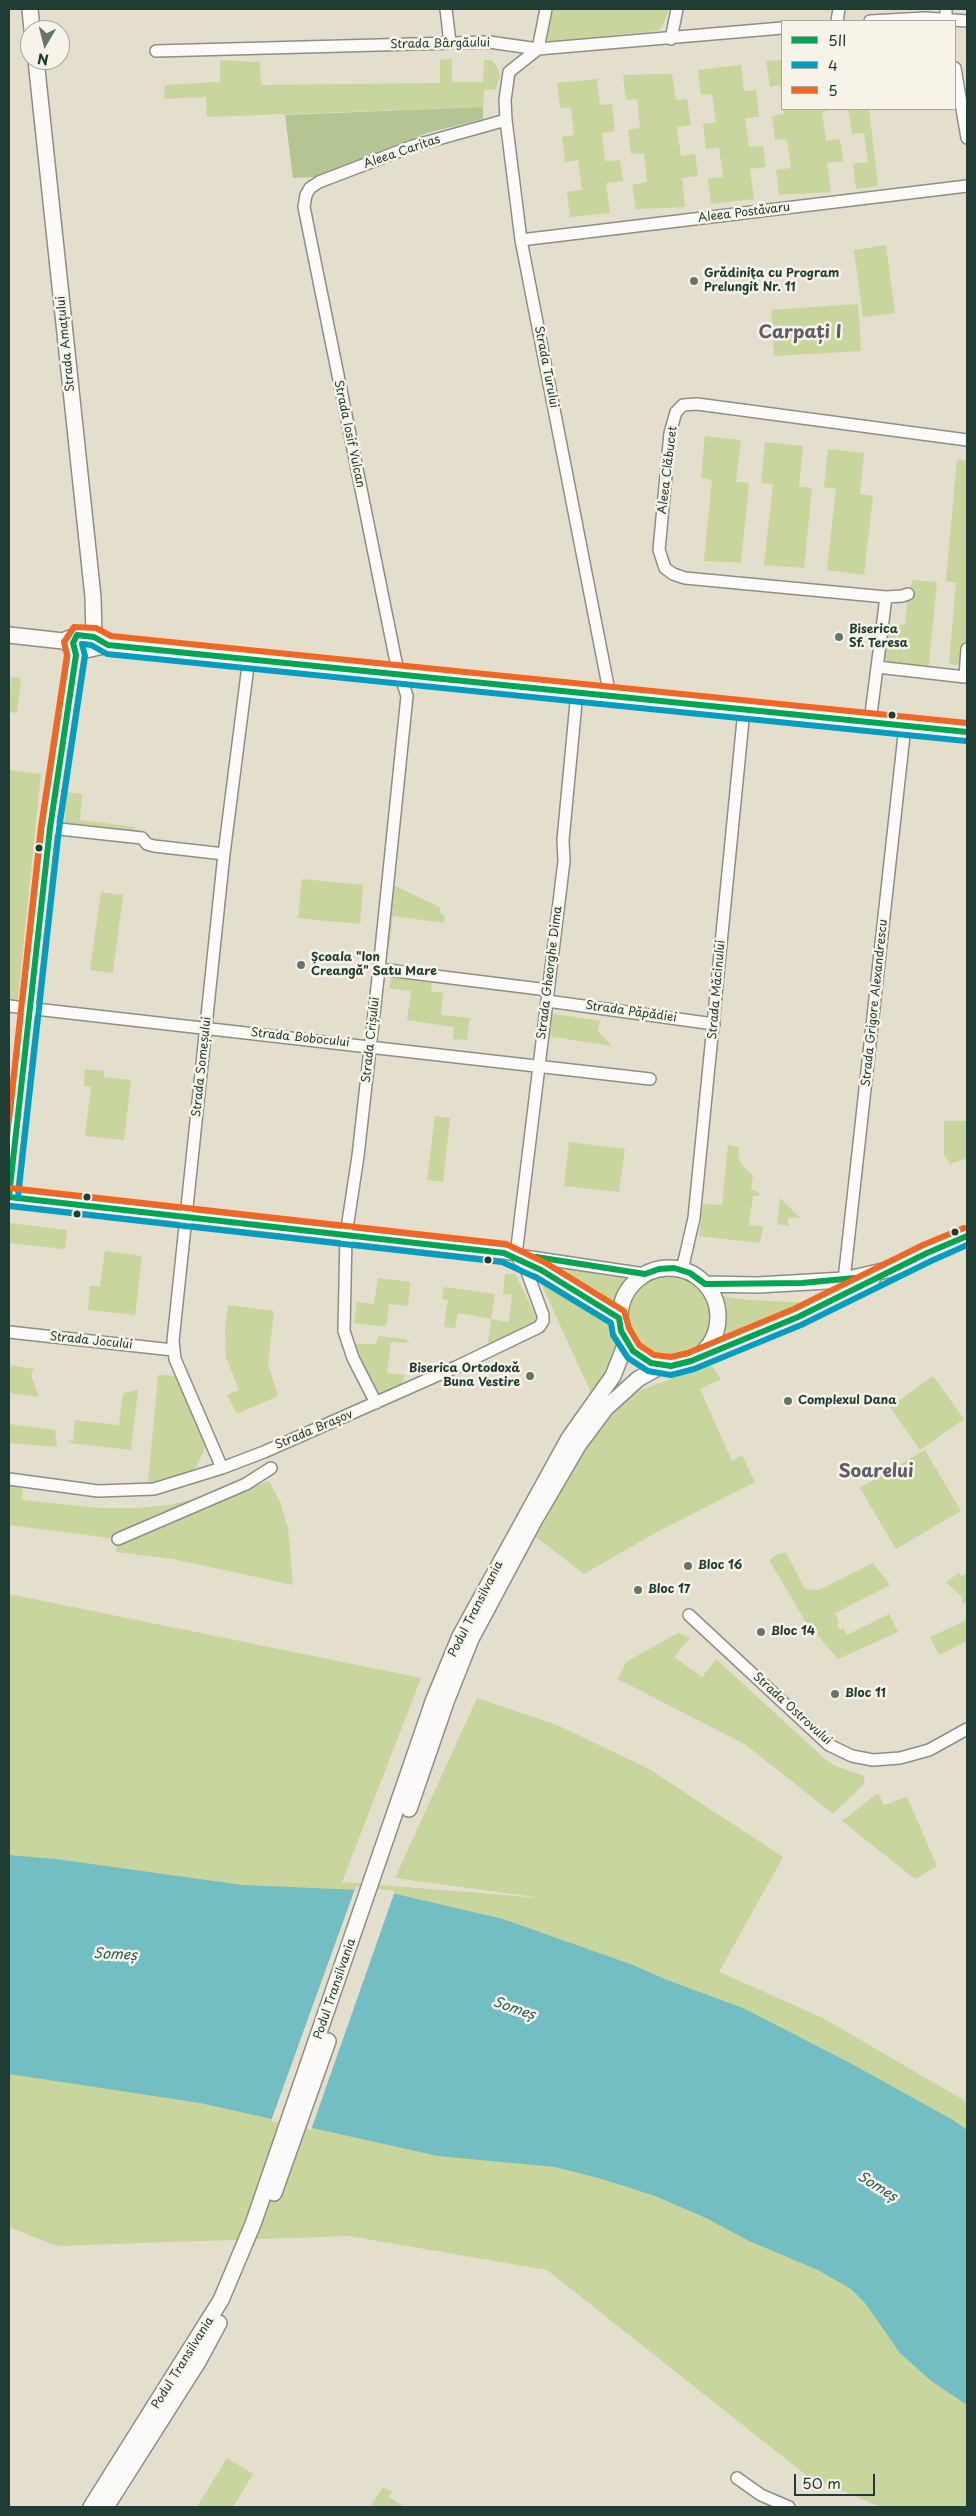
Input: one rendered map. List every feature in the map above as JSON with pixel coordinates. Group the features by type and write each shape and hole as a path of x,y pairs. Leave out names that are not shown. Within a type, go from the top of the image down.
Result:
{"main road":[{"name":"Strada Amațului","path":"37,70 93,597 85,642"},
{"path":"9,635 967,732"},
{"path":"705,1284 758,1285 844,1280 887,1270 967,1236"},
{"path":"699,1356 711,1342 717,1324 717,1306 705,1284 682,1270 659,1269 645,1274 632,1284 624,1296 619,1318 626,1343 641,1358 661,1366 681,1365 798,1317 927,1253"},
{"path":"529,1518 569,1438 613,1376 626,1343"},
{"path":"529,1518 606,1408 638,1378 661,1366"},
{"name":"Podul Transilvania","path":"134,2454 221,2300 253,2224 434,1699 460,1636 529,1518"},
{"path":"91,2507 134,2454"},
{"path":"106,2507 134,2454"}],"street":[{"path":"446,9 450,43"},
{"path":"538,49 546,9"},
{"path":"671,39 677,9"},
{"path":"888,20 925,18 939,20"},
{"name":"Strada Bârgăului","path":"156,52 489,42 538,49 781,28"},
{"name":"Strada Turului","path":"538,49 509,72 505,100 506,120 521,240 610,696"},
{"path":"956,73 967,132"},
{"name":"Aleea Caritas","path":"306,196 310,188 319,182 413,146 506,120"},
{"name":"Aleea Postăvaru","path":"521,240 967,186"},
{"name":"Strada Iosif Vulcan","path":"306,196 305,218 399,673"},
{"name":"Aleea Clăbucet","path":"908,594 886,597 685,578 673,574 665,568 659,550 670,433 676,412 684,405 697,404 967,440"},
{"path":"870,722 886,597"},
{"path":"85,642 50,828 9,1196 504,1253 520,1258 645,1274"},
{"path":"877,667 965,677 967,648"},
{"name":"Strada Someșului","path":"222,1468 180,1371 173,1350 224,854 249,658"},
{"name":"Strada Crișului","path":"376,1403 353,1358 344,1331 346,1235 379,969 407,696 406,686 399,673"},
{"name":"Strada Gheorghe Dima","path":"520,1258 538,1067 564,861 563,840 577,692"},
{"name":"Strada Măcinului","path":"682,1270 694,1218 744,710"},
{"name":"Strada Grigore Alexandrescu","path":"844,1280 905,726"},
{"path":"50,828 142,838 146,844 154,846 224,854"},
{"name":"Strada Păpădiei","path":"379,969 714,1024"},
{"name":"Strada Bobocului","path":"9,1006 650,1079"},
{"path":"520,1258 619,1318"},
{"name":"Strada Brașov","path":"9,1479 98,1491 154,1489 222,1468 376,1403 539,1327 543,1321 542,1315 520,1258"},
{"name":"Strada Jocului","path":"9,1332 173,1350"},
{"path":"118,1539 246,1484 271,1468"},
{"name":"Strada Ostrovului","path":"689,1615 829,1745 852,1756 873,1760 900,1758 929,1750 967,1729"},
{"path":"737,2478 761,2495 789,2507"}],"green space":[{"path":"550,9 669,9 662,27 657,31 550,41 545,40"},
{"path":"452,59 452,82 483,82 484,60 491,60 496,65 500,75 496,89 484,90 483,107 207,117 206,97 164,99 165,85 220,82 220,60 260,62 261,85 440,83 440,60"},
{"path":"781,60 781,93 780,85 770,87 766,61"},
{"path":"741,65 744,91 756,90 759,117 745,118 749,147 763,146 766,167 750,169 754,199 711,204 708,179 723,177 719,148 706,149 703,124 716,122 712,94 701,95 698,70"},
{"path":"672,74 676,100 687,99 691,125 677,127 681,156 695,154 698,176 682,178 685,207 636,209 632,185 647,182 644,153 631,154 628,130 640,128 637,99 626,100 623,75"},
{"path":"597,79 600,105 612,104 615,131 602,133 605,161 620,160 623,181 606,183 610,213 570,217 567,192 582,190 578,160 565,162 562,137 574,135 571,107 560,108 557,83"},
{"path":"483,107 483,119 427,133 314,177 293,178 285,115"},
{"path":"783,110 831,110 822,112 826,141 840,139 843,161 827,163 831,192 779,195 776,170 791,168 787,139 775,140 772,116 784,114"},
{"path":"848,110 869,110 878,186 856,189 853,164 868,162 864,133 852,134"},
{"path":"886,245 895,313 863,317 854,250"},
{"path":"858,304 861,351 774,356 771,310"},
{"path":"705,436 741,440 736,482 749,483 741,563 704,561 712,480 701,478"},
{"path":"765,442 803,446 799,487 812,488 804,568 764,565 773,484 761,483"},
{"path":"828,449 864,453 860,494 873,496 864,575 827,570 836,489 824,487"},
{"path":"957,459 967,461 966,667 949,664 956,583 946,581"},
{"path":"913,580 937,582 928,673 884,668 889,624 905,625 908,594"},
{"path":"11,677 21,678 17,713 9,712"},
{"path":"9,770 41,774 17,1007 9,1006"},
{"path":"65,792 82,794 80,820 135,827 134,834 70,827 65,824"},
{"path":"302,879 363,885 360,924 298,918"},
{"path":"391,884 441,908 439,912 445,916 444,923 393,916 389,948 381,947"},
{"path":"101,892 123,895 113,973 90,970"},
{"path":"391,978 432,983 431,991 443,993 441,1015 470,1018 467,1040 453,1039 454,1027 407,1020 411,991 389,988"},
{"path":"549,1013 600,1021 598,1031 612,1046 547,1036"},
{"path":"85,1069 104,1071 104,1077 131,1080 124,1140 85,1136 91,1087 84,1086"},
{"path":"435,1116 450,1118 443,1182 427,1180"},
{"path":"944,1121 967,1121 967,1158 950,1164 944,1154"},
{"path":"569,1142 625,1149 619,1192 564,1186"},
{"path":"728,1145 739,1147 738,1156 742,1165 753,1176 751,1189 758,1192 760,1196 753,1196 749,1225 763,1226 760,1243 699,1236 703,1204 722,1205"},
{"path":"780,1198 800,1218 789,1217 787,1221 790,1226 777,1224"},
{"path":"9,1223 67,1230 65,1249 9,1243"},
{"path":"105,1251 142,1256 135,1315 88,1310 90,1286 100,1287"},
{"path":"521,1259 639,1275 631,1280 620,1295 618,1315"},
{"path":"669,1268 688,1272 704,1282 714,1298 718,1317 714,1336 704,1352 688,1362 669,1366 650,1362 634,1352 624,1336 620,1317 624,1298 634,1282 650,1272"},
{"path":"535,1270 617,1323 621,1342 609,1375 591,1393"},
{"path":"505,1274 515,1274 536,1316 534,1327 487,1349 491,1319 509,1322 512,1295 503,1294"},
{"path":"378,1278 410,1282 408,1306 389,1304 386,1327 354,1323 357,1302 374,1304"},
{"path":"444,1287 495,1294 491,1319 458,1313 455,1328 444,1327 448,1300 442,1299"},
{"path":"716,1295 748,1300 816,1303 712,1346 720,1325 721,1314"},
{"path":"228,1305 274,1311 268,1364 278,1396 237,1414 227,1395 239,1390 226,1357 225,1330"},
{"path":"378,1336 406,1339 409,1343 391,1342 387,1373 405,1375 399,1392 376,1403 348,1344 376,1344"},
{"path":"9,1365 34,1369 31,1376 39,1397 9,1393"},
{"path":"705,1366 712,1366 721,1379 700,1389 732,1461 742,1455 755,1482 655,1533 584,1574 536,1537 589,1441 608,1415 631,1394"},
{"path":"158,1375 178,1376 206,1446 194,1472 148,1483"},
{"path":"933,1376 964,1419 920,1450 890,1407"},
{"path":"138,1390 131,1450 71,1443 67,1440 73,1441 75,1420 119,1425 123,1393"},
{"path":"9,1424 55,1430 57,1447 9,1443"},
{"path":"925,1450 961,1511 896,1549 860,1488"},
{"path":"269,1481 280,1502 288,1528 293,1585 173,1559 116,1552 118,1539 9,1525 9,1486 23,1488 22,1500 100,1508 138,1508 170,1505 200,1497 169,1516 209,1504"},
{"path":"786,1553 805,1589 819,1590 873,1563 890,1585 835,1613 839,1622 837,1624 840,1630 843,1628 847,1635 889,1614 898,1632 838,1659 806,1622 769,1560 778,1554"},
{"path":"959,1573 961,1576 967,1573 967,1602 962,1604 962,1597 946,1582"},
{"path":"9,1594 421,1678 342,1882 542,1898 395,1878 477,1698 557,1725 649,1769 783,1857 719,1972 823,2018 967,2102 967,2507 881,2507 806,2475 547,2270 349,2236 56,2246 9,2227"},
{"path":"967,1620 967,1641 939,1655 930,1637"},
{"path":"678,1633 690,1638 674,1657 702,1677 716,1659 825,1759 835,1766 862,1775 865,1780 863,1785 833,1814 746,1745 618,1679 626,1662"},
{"path":"878,1793 884,1805 907,1797 937,1866 915,1879 842,1821"},
{"path":"227,2458 253,2474 233,2507 197,2507"},
{"path":"383,2487 392,2492 389,2497 405,2507 370,2507"}],"water":[{"name":"Someș","path":"9,1855 56,1859 242,1885 383,1891 503,1919 633,1965 667,1980 743,2008 850,2063 953,2120 967,2130 967,2405 930,2380 900,2353 865,2303 851,2289 818,2270 749,2241 706,2218 655,2196 602,2179 555,2167 438,2156 200,2103 9,2074"}],"pier":[{"path":"356,1886 395,1891 311,2130 271,2121"}],"transit line":[{"name":"5","path":"9,1119 41,827 67,655 64,642 74,627 96,628 111,636 967,723"},
{"name":"5II","path":"9,1196 50,828 76,655 73,643 77,635 94,637 108,645 967,732"},
{"name":"4","path":"18,1197 59,829 85,656 82,644 91,645 107,654 966,741"},
{"name":"5","path":"10,1188 506,1244 546,1263 624,1311 629,1328 639,1345 654,1355 671,1357 688,1353 794,1309 923,1245 964,1228"},
{"name":"5II","path":"9,1197 504,1253 541,1270 619,1318 621,1331 633,1351 651,1363 671,1366 691,1361 798,1317 927,1253 967,1236"},
{"name":"4","path":"9,1206 502,1262 537,1278 611,1323 613,1335 628,1358 648,1371 671,1375 694,1369 801,1325 967,1245"},
{"name":"5II","path":"536,1257 645,1274 659,1269 674,1268 690,1273 705,1284 802,1283 855,1278"}],"place":[{"name":"Grădiniţa cu Program Prelungit Nr. 11","path":"694,281"},
{"name":"Biserica Sf. Teresa","path":"839,637"},
{"name":"Școala \"Ion Creangă\" Satu Mare","path":"301,965"},
{"name":"Biserica Ortodoxă Buna Vestire","path":"530,1376"},
{"name":"Complexul Dana","path":"788,1401"},
{"name":"Bloc 16","path":"688,1566"},
{"name":"Bloc 17","path":"638,1590"},
{"name":"Bloc 14","path":"761,1632"},
{"name":"Bloc 11","path":"835,1694"}],"district":[{"name":"Carpați I","path":"800,333"},
{"name":"Soarelui","path":"876,1472"}]}
